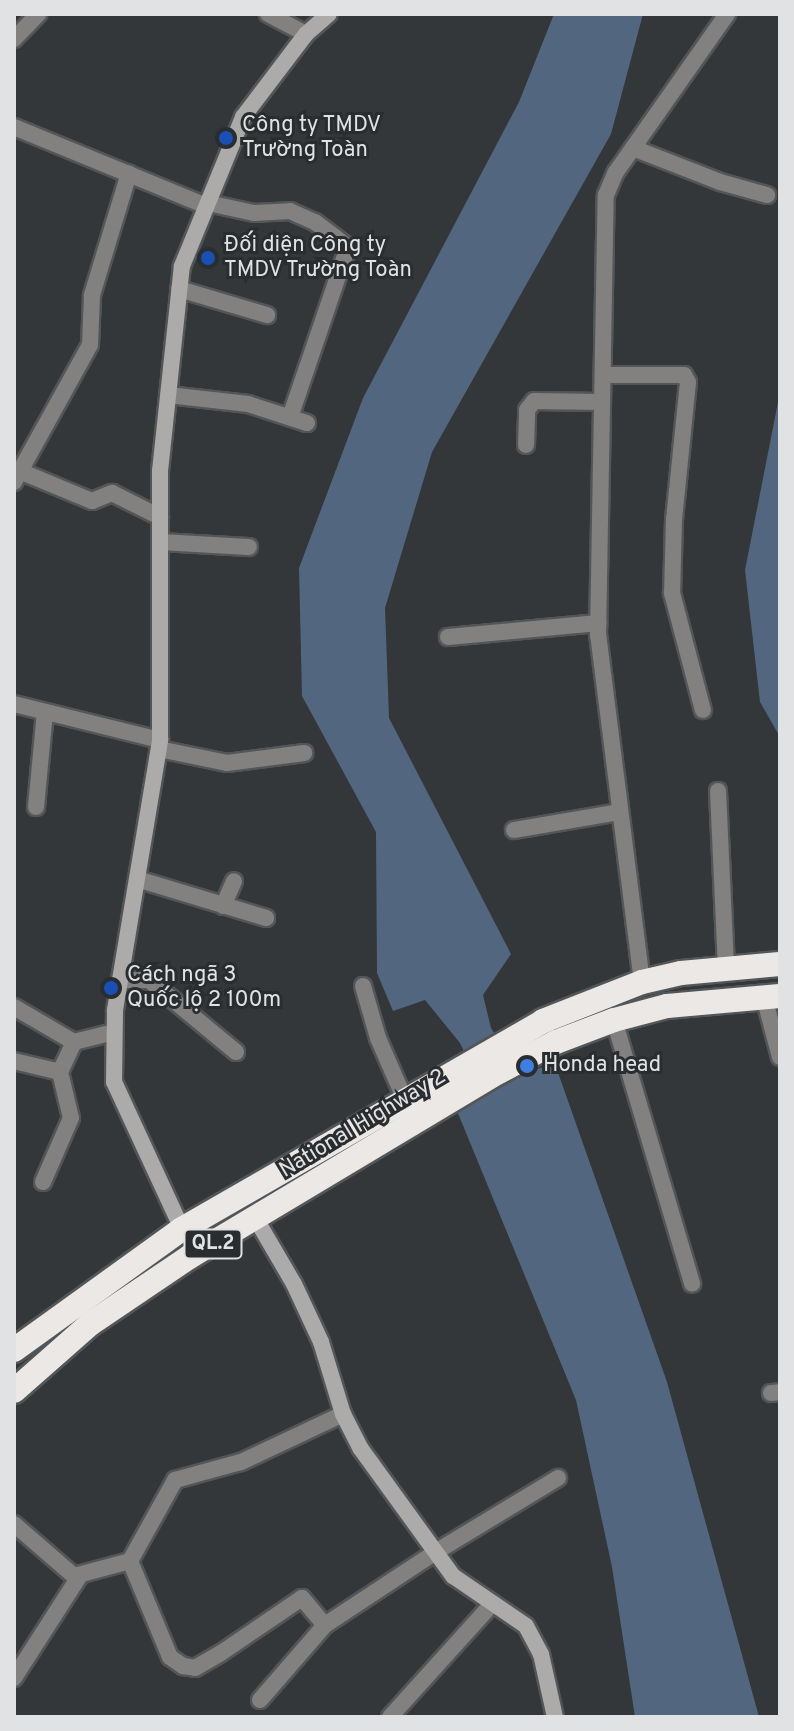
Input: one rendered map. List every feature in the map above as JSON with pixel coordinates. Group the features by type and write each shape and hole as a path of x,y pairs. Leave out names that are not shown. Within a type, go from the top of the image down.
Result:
{"highway":[{"name":"National Highway 2","path":"14,1391 90,1324 191,1256 256,1219 415,1104 543,1021 642,982 726,967 780,964"},
{"name":"National Highway 2","path":"14,1350 182,1229 415,1104 614,1020 667,1006 772,997"}],"street":[{"path":"14,39 38,14"},
{"path":"268,14 306,34"},
{"path":"182,1229 114,1082 114,1032 120,980 160,744 160,471 179,289 182,266 243,117 306,34 329,14"},
{"path":"642,982 598,623 606,195 611,179 727,14"},
{"path":"14,127 207,204 254,213 290,211 315,222 348,247 290,417"},
{"path":"633,148 703,177 767,195"},
{"path":"129,173 92,295 90,345 18,477 92,501 112,493 160,517"},
{"path":"179,289 267,315"},
{"path":"603,375 684,375 688,382 674,519 672,593 703,710"},
{"path":"168,395 248,404 307,423"},
{"path":"526,445 527,410 534,401 602,402"},
{"path":"160,542 249,547"},
{"path":"448,637 598,623"},
{"path":"14,704 227,763 304,753"},
{"path":"36,807 45,712"},
{"path":"718,791 726,967"},
{"path":"514,830 619,812"},
{"path":"137,879 266,918"},
{"path":"223,906 234,881"},
{"path":"120,980 149,980 236,1052"},
{"path":"363,986 378,1038 415,1104"},
{"path":"772,997 780,1057"},
{"path":"14,1007 74,1042 114,1032"},
{"path":"614,1020 692,1284"},
{"path":"43,1182 71,1118 60,1072 74,1042"},
{"path":"14,1061 60,1072"},
{"path":"256,1219 294,1284 321,1342 343,1414 361,1449 434,1553 465,1588 516,1616 536,1640 555,1717"},
{"path":"14,1524 74,1576 130,1561 175,1480 241,1462 343,1414"},
{"path":"260,1700 325,1625 434,1553 558,1478"},
{"path":"130,1561 170,1657 183,1666 195,1668 302,1598 325,1625"},
{"path":"14,1678 80,1575"},
{"path":"390,1717 492,1604"}],"water":[{"path":"554,14 643,14 611,134 432,452 385,608 389,718 511,954 483,995 491,1028 519,1074 555,1064 667,1382 759,1717 635,1717 612,1567 576,1400 455,1106 483,1090 460,1043 425,1000 393,1011 377,973 376,832 302,696 299,568 363,398 519,102"},
{"path":"780,392 780,737 760,702 745,570"}],"place":[{"name":"Công ty TMDV Trường Toàn","path":"226,138"},
{"name":"Đối diện Công ty TMDV Trường Toàn","path":"208,258"},
{"name":"Cách ngã 3 Quốc lộ 2 100m","path":"111,988"},
{"name":"Honda head","path":"527,1066"}]}
